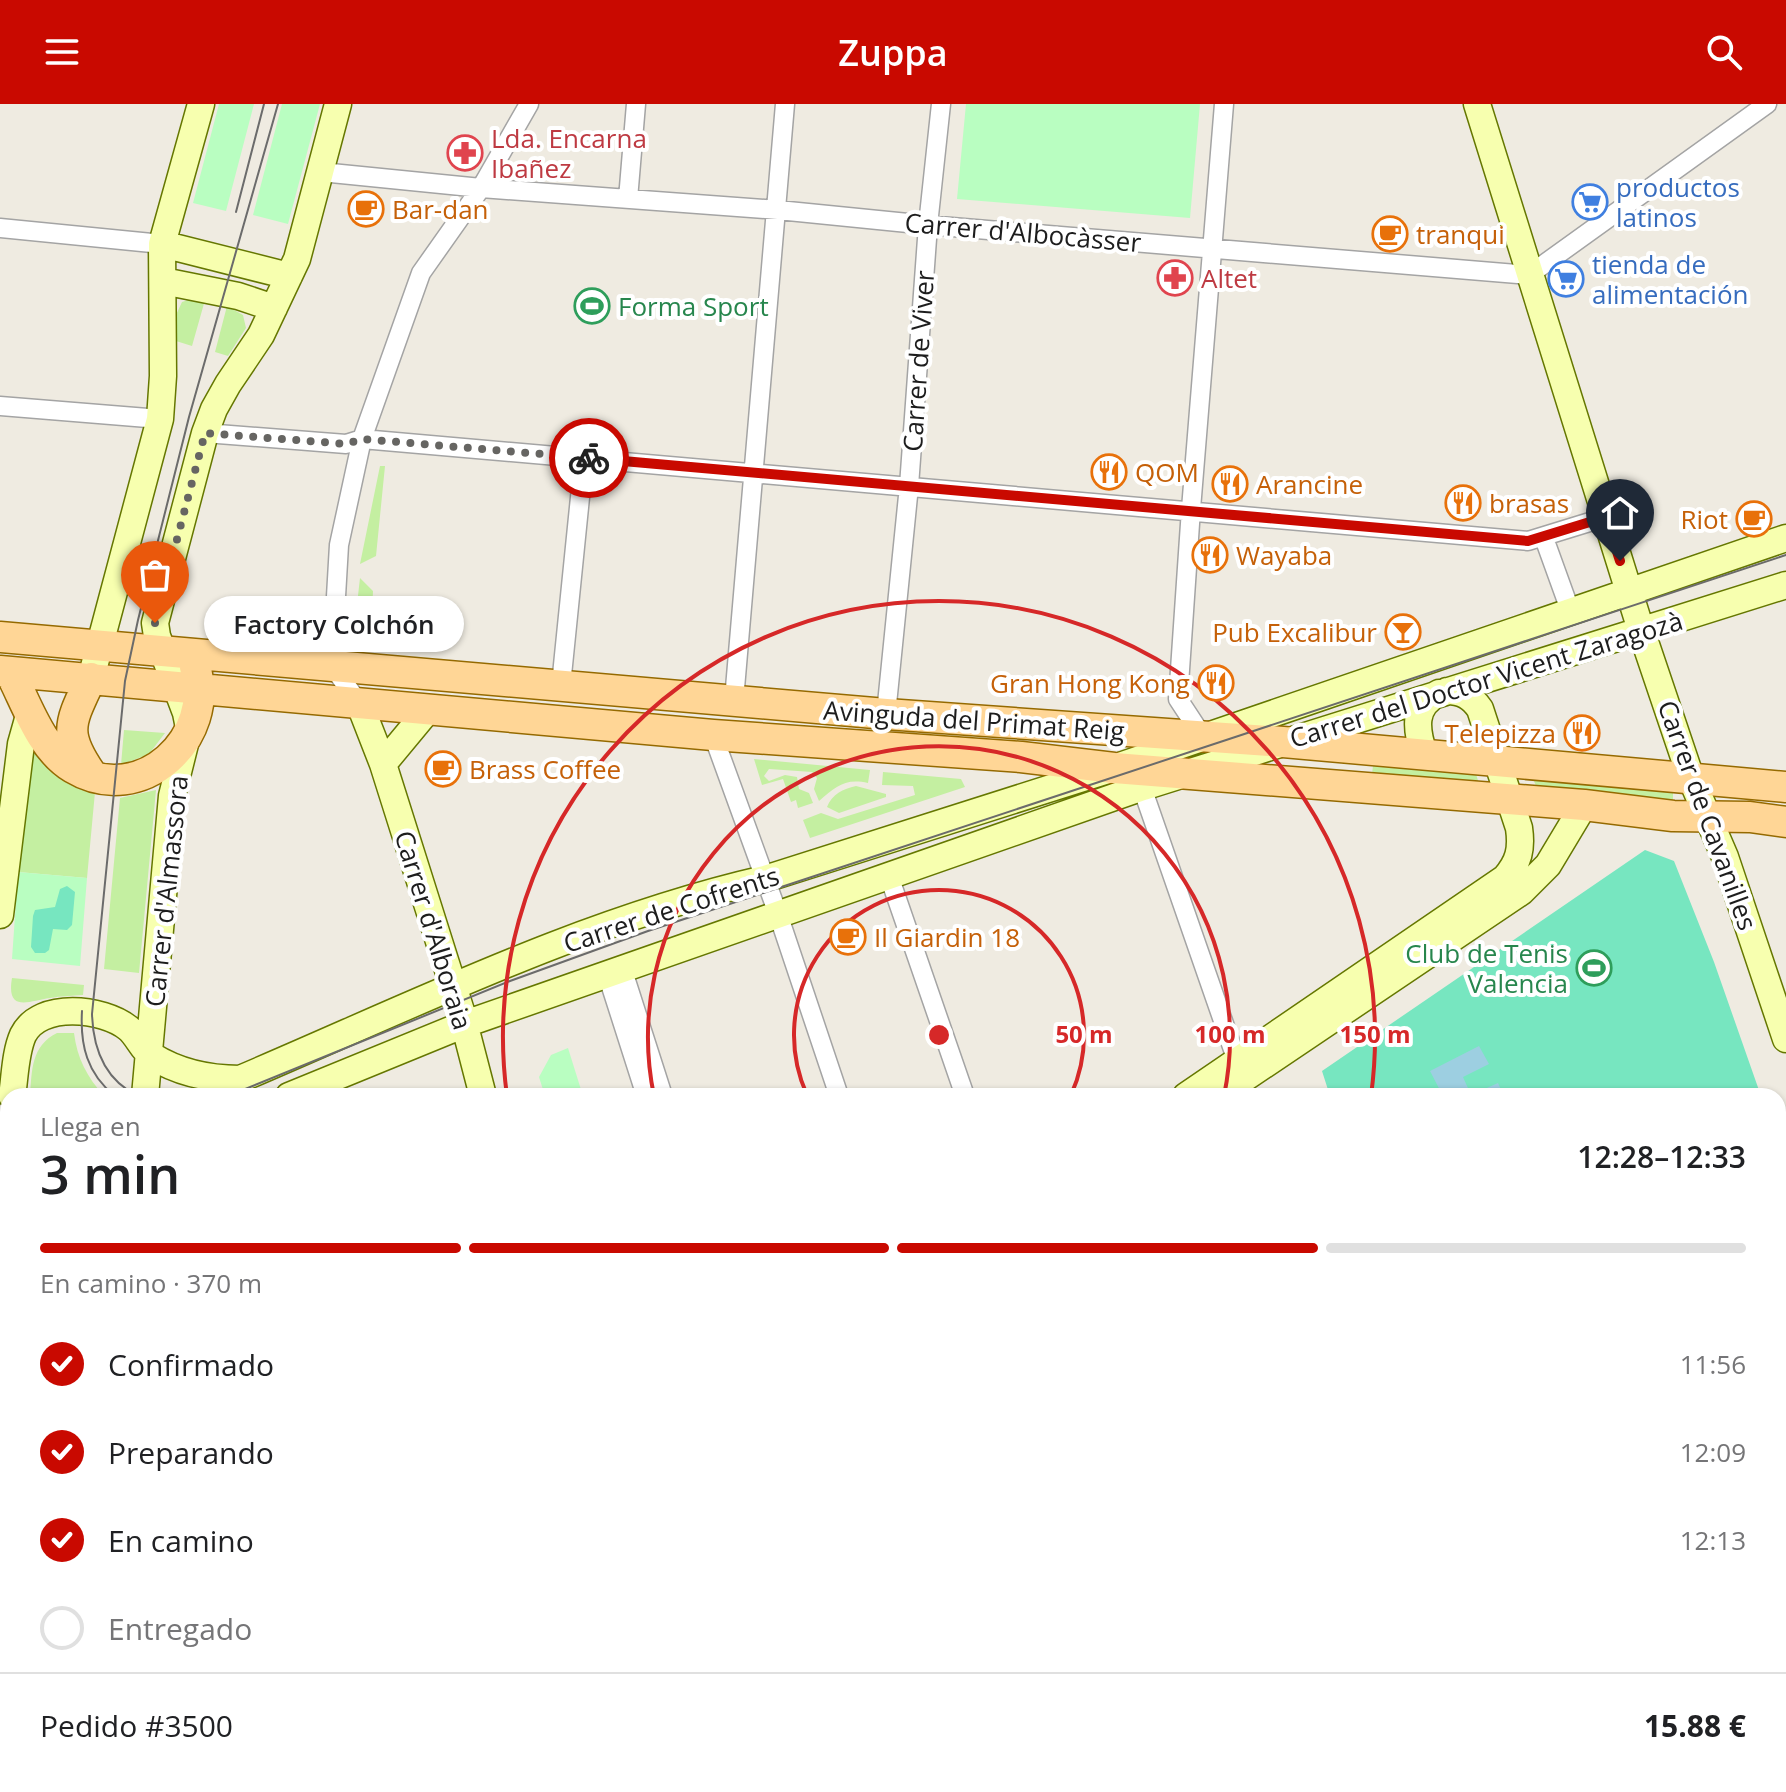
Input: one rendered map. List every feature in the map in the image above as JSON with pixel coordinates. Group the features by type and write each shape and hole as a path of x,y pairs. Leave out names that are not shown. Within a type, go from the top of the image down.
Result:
{"main road":[{"name":"Avinguda del Primat Reig","path":"0,637 886,714 1283,742 1786,787"},
{"path":"30,712 57,675 101,645"},
{"path":"5,671 55,753 75,770 114,780 148,774 177,752 199,707 188,686 196,669 174,652"},
{"name":"Avinguda del Primat Reig","path":"5,671 427,711 1021,757 1131,775 1186,773 1584,805 1673,816 1708,815 1786,822"},
{"path":"91,678 73,718 72,738 75,751 92,775"}],"street":[{"path":"91,678 160,419 163,396 162,244 201,104"},
{"path":"174,652 155,623 205,433 214,409 261,335 289,276 303,241 338,104"},
{"path":"360,705 332,665 339,545 362,439 421,273 481,188 529,104"},
{"path":"628,199 636,104"},
{"path":"734,700 785,104"},
{"name":"Carrer de Viver","path":"886,714 909,486 928,225 941,104"},
{"path":"1203,737 1178,699 1224,104"},
{"name":"Carrer de Cavanilles","path":"1477,104 1641,630 1691,778 1725,857 1786,1039"},
{"path":"1529,275 1767,104"},
{"name":"Carrer d'Albocàsser","path":"321,172 1529,275"},
{"path":"0,228 162,244 289,276"},
{"path":"163,281 238,296 274,308"},
{"path":"0,406 160,419"},
{"path":"205,433 346,444 362,439 1191,509 1528,541 1606,517"},
{"path":"561,685 584,458"},
{"path":"1544,538 1570,610"},
{"name":"Carrer del Doctor Vicent Zaragozà","path":"1203,737 1786,538"},
{"name":"Carrer del Doctor Vicent Zaragozà","path":"1186,773 1786,585"},
{"path":"1219,1088 1505,878 1518,860 1521,848 1519,828 1475,702 1460,692 1443,692 1424,705 1417,719 1424,754"},
{"name":"Carrer d'Alboraia","path":"360,705 383,764 465,1024 481,1088"},
{"path":"383,764 427,711"},
{"path":"0,915 10,747 30,712"},
{"name":"Carrer d'Almassora","path":"146,1088 172,796 189,728"},
{"path":"713,735 836,1088"},
{"name":"Carrer de Cofrents","path":"309,1088 465,1024 889,876 1131,775 1203,737"},
{"path":"1131,775 1237,1061"},
{"name":"Carrer de Cofrents","path":"149,1055 206,1079 240,1079 506,963 572,939 710,892 1131,775"},
{"path":"1219,1088 1237,1061 1266,1052 1521,892 1548,865 1584,805"},
{"path":"889,876 962,1088"},
{"path":"615,971 636,1034 660,1088"},
{"name":"Carrer d'Almassora","path":"14,1088 24,1033 48,1014 109,1016 130,1029 149,1055"},
{"path":"636,1034 645,1088"}],"green space":[{"path":"219,104 254,104 226,211 193,203"},
{"path":"282,104 320,104 288,224 253,215"},
{"path":"966,104 1200,104 1190,218 957,199"},
{"path":"194,298 205,300 192,346 176,341 175,317 182,302"},
{"path":"227,306 243,315 246,328 228,356 215,352"},
{"path":"380,466 385,466 376,556 360,564"},
{"path":"360,578 373,591 371,634 366,640 359,639 354,631"},
{"path":"124,730 165,733 149,754 121,765"},
{"path":"31,751 42,751 68,776 95,792 87,878 18,872"},
{"path":"754,759 870,770 868,783 846,783 819,801 814,789 817,778 812,772 769,769 764,776 769,781 785,775 797,777 799,789 809,793 813,803 798,808 796,800 791,802 783,779 762,785"},
{"path":"1373,765 1476,774 1479,784 1372,775"},
{"path":"883,772 961,779 965,787 810,838 803,820 821,813 838,819 915,795 913,786 882,785"},
{"path":"1533,779 1673,791 1673,800 1537,788"},
{"path":"856,786 886,794 886,797 839,813 827,807 838,793"},
{"path":"156,790 139,973 104,969 120,798"},
{"name":"Club de Tenis Valencia","path":"1645,850 1674,861 1758,1088 1327,1088 1322,1071"},
{"path":"18,872 87,878 80,966 12,959"},
{"path":"67,886 75,892 72,925 67,930 53,929 49,950 35,953 31,947 35,910 55,907 60,889"},
{"path":"12,978 84,985 83,995 21,1002 12,996"},
{"path":"57,1033 74,1033 84,1067 98,1088 31,1088 34,1060 48,1038"},
{"path":"568,1048 580,1088 542,1088 539,1077 551,1055"}],"water":[{"path":"1479,1046 1489,1064 1463,1077 1468,1088 1439,1088 1430,1071"}],"tram line":[{"path":"236,212 264,104"},
{"path":"126,1088 103,1062 95,1039 92,1014 125,681 189,417 278,104"},
{"path":"248,1088 510,981 648,931 1786,555"},
{"path":"82,1011 82,1036 87,1058 106,1088"}],"way so far":[{"path":"155,623 205,433 346,444 362,439 589,458"}],"place":[{"name":"Lda. Encarna Ibañez","path":"465,153"},
{"name":"productos latinos","path":"1590,202"},
{"name":"Bar-dan","path":"366,209"},
{"name":"tranqui","path":"1390,234"},
{"name":"Altet","path":"1175,278"},
{"name":"tienda de alimentación","path":"1566,279"},
{"name":"Forma Sport","path":"592,306"},
{"name":"QOM","path":"1109,472"},
{"name":"Arancine","path":"1230,484"},
{"name":"brasas","path":"1463,503"},
{"name":"Riot","path":"1754,519"},
{"name":"Wayaba","path":"1210,555"},
{"name":"Factory Colchón","path":"155,623"},
{"name":"Pub Excalibur","path":"1403,632"},
{"name":"Gran Hong Kong","path":"1216,683"},
{"name":"Telepizza","path":"1582,733"},
{"name":"Brass Coffee","path":"443,769"},
{"name":"Il Giardin 18","path":"848,937"},
{"name":"Club de Tenis Valencia","path":"1594,968"}],"route":[{"path":"589,458 1528,541 1606,517 1620,561"}]}
